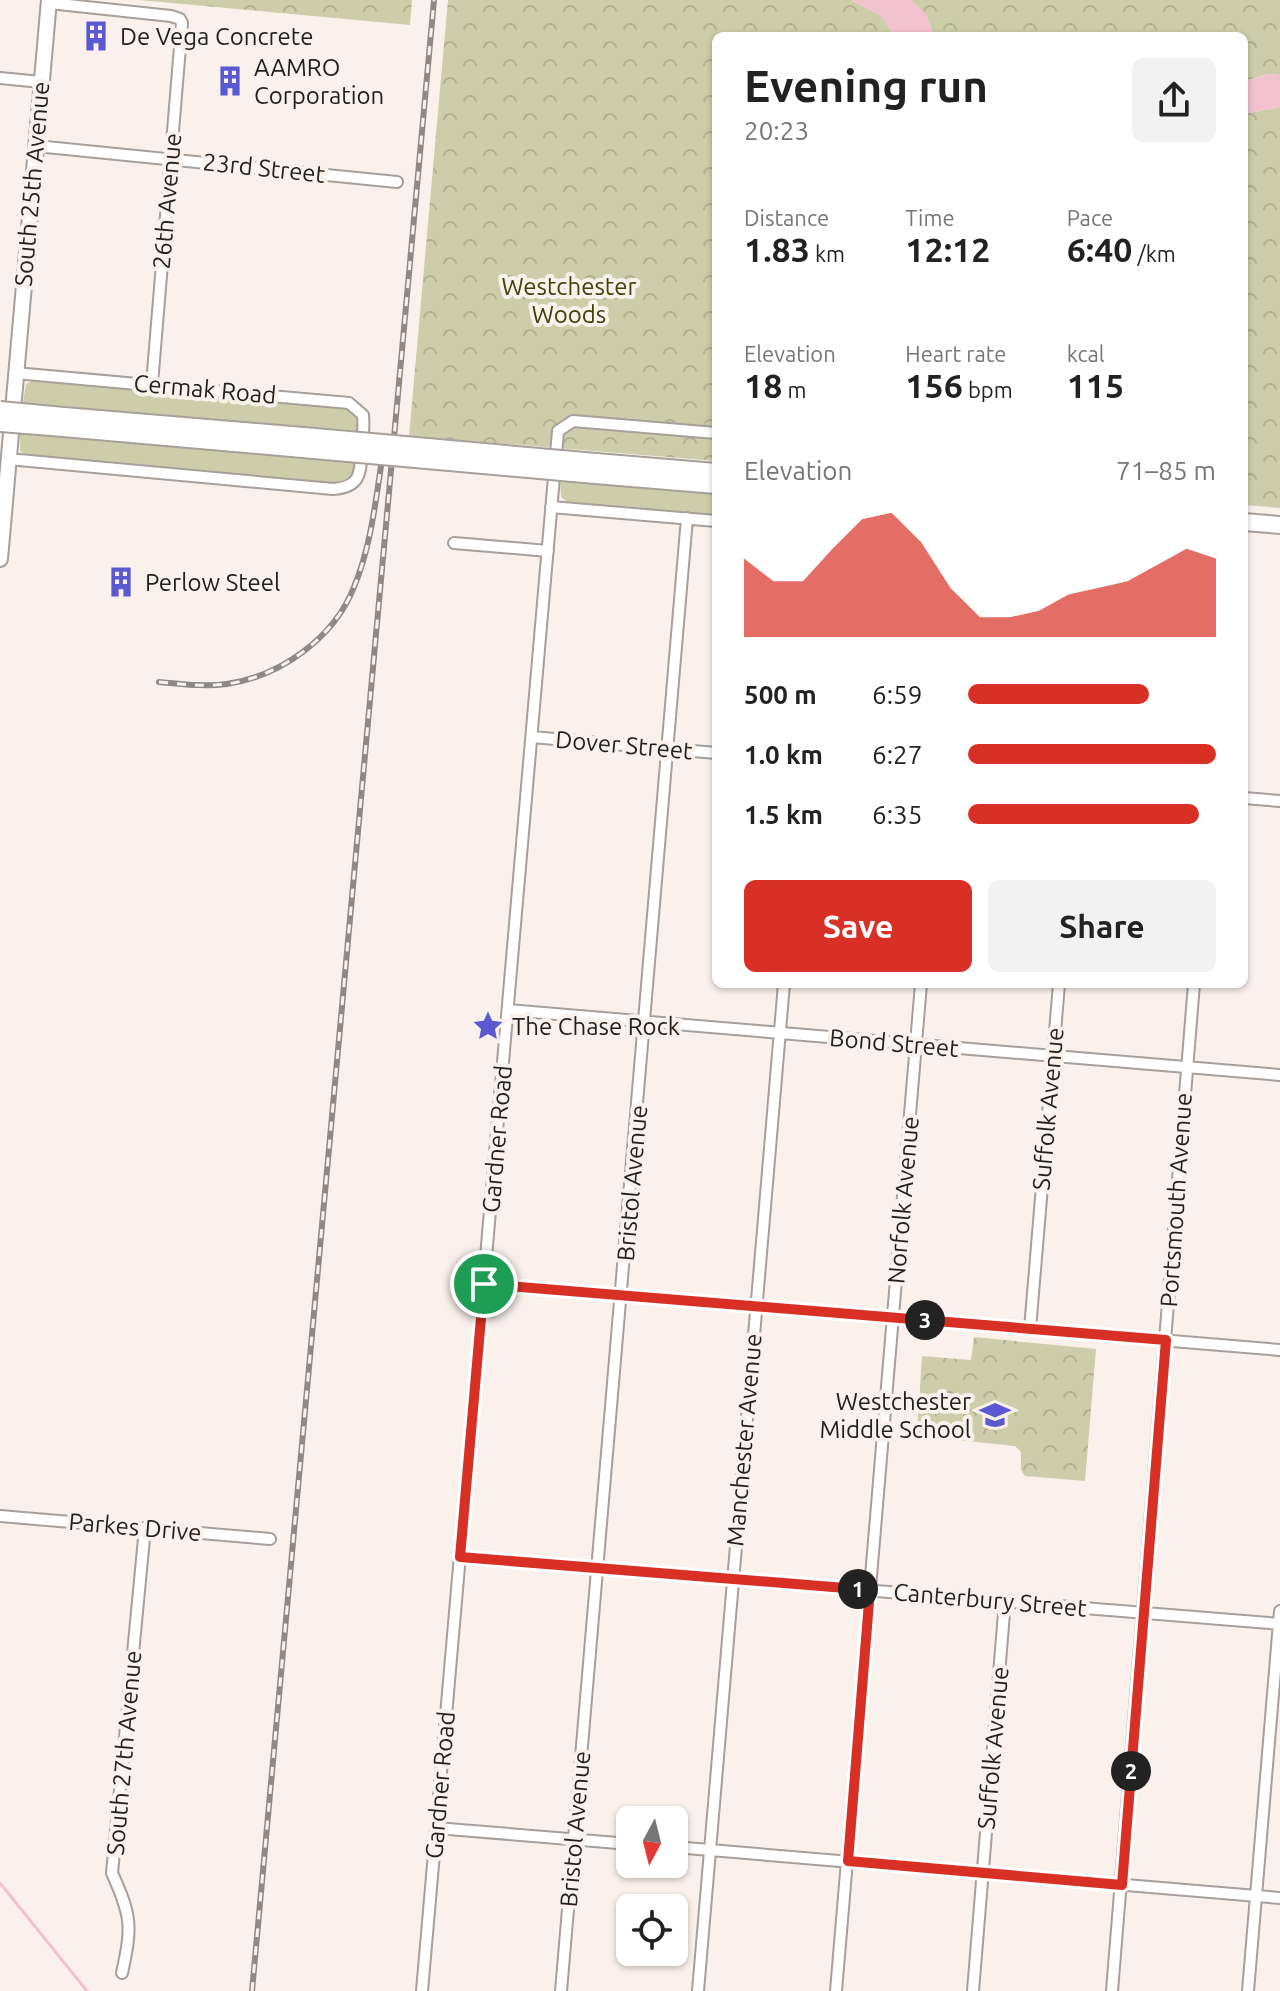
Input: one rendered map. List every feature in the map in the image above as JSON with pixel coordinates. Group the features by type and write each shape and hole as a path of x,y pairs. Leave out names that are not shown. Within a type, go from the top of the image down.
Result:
{"main road":[{"path":"0,410 64,422"},
{"path":"0,423 64,422 315,443 596,468 712,484"},
{"path":"596,468 712,472"},
{"path":"1248,522 1280,525"}],"street":[{"name":"26th Avenue","path":"49,2 180,19 182,29 152,384"},
{"name":"South 25th Avenue","path":"0,559 8,372 36,146 49,2"},
{"path":"0,78 41,82"},
{"name":"23rd Street","path":"36,146 397,182"},
{"name":"Cermak Road","path":"4,458 333,489 347,487 360,472 363,415 349,403 8,372"},
{"name":"Gardner Road","path":"422,1991 558,431 573,421 712,433"},
{"path":"551,507 712,521"},
{"name":"Bristol Avenue","path":"561,1991 687,518"},
{"path":"454,543 548,551"},
{"name":"Dover Street","path":"532,737 712,753"},
{"path":"1248,798 1280,801"},
{"name":"Manchester Avenue","path":"698,1991 784,988"},
{"name":"Norfolk Avenue","path":"836,1991 921,988"},
{"name":"Suffolk Avenue","path":"1030,1329 1059,988"},
{"name":"Portsmouth Avenue","path":"1112,1991 1194,988"},
{"name":"Bond Street","path":"508,1010 1280,1075"},
{"path":"484,1284 1280,1350"},
{"name":"Parkes Drive","path":"0,1516 270,1539"},
{"name":"South 27th Avenue","path":"122,1973 130,1934 123,1897 112,1873 145,1528"},
{"name":"Canterbury Street","path":"460,1557 1280,1624"},
{"name":"Suffolk Avenue","path":"973,1991 1005,1601"},
{"path":"1248,1991 1280,1611"},
{"path":"436,1828 616,1843"},
{"path":"688,1848 1280,1898"}],"green space":[{"path":"139,0 412,0 410,25"},
{"name":"Westchester Woods","path":"448,0 851,0 882,16 892,32 712,32 712,461 409,436"},
{"path":"910,0 1280,0 1280,75 1266,74 1248,81 1248,32 932,32 925,13"},
{"path":"1280,107 1280,508 1248,505 1248,113"},
{"path":"34,380 339,406 355,414 359,431 23,403 26,384"},
{"path":"20,432 357,460 351,477 334,483 27,456 20,451"},
{"path":"560,479 712,492 712,516 570,504 561,497"},
{"path":"974,1337 1096,1349 1085,1481 1025,1476 1021,1470 1021,1452 1015,1446 917,1436 922,1356 971,1360"}],"shaded area":[{"path":"851,0 910,0 925,13 932,32 892,32 882,16"},
{"path":"1266,74 1280,75 1280,107 1248,113 1248,81"}],"waterway":[{"path":"0,1883 87,1991"}],"railway":[{"path":"252,1991 434,0"},
{"path":"159,682 210,685 247,680 286,663 319,638 345,605 360,573 381,466"}],"place":[{"name":"De Vega Concrete","path":"96,36"},
{"name":"AAMRO Corporation","path":"230,81"},
{"name":"Perlow Steel","path":"121,582"},
{"name":"The Chase Rock","path":"488,1026"},
{"name":"Westchester Middle School","path":"995,1415"}],"route":[{"path":"484,1284 1166,1340 1122,1885 848,1861 870,1590 460,1557 484,1284"}]}
